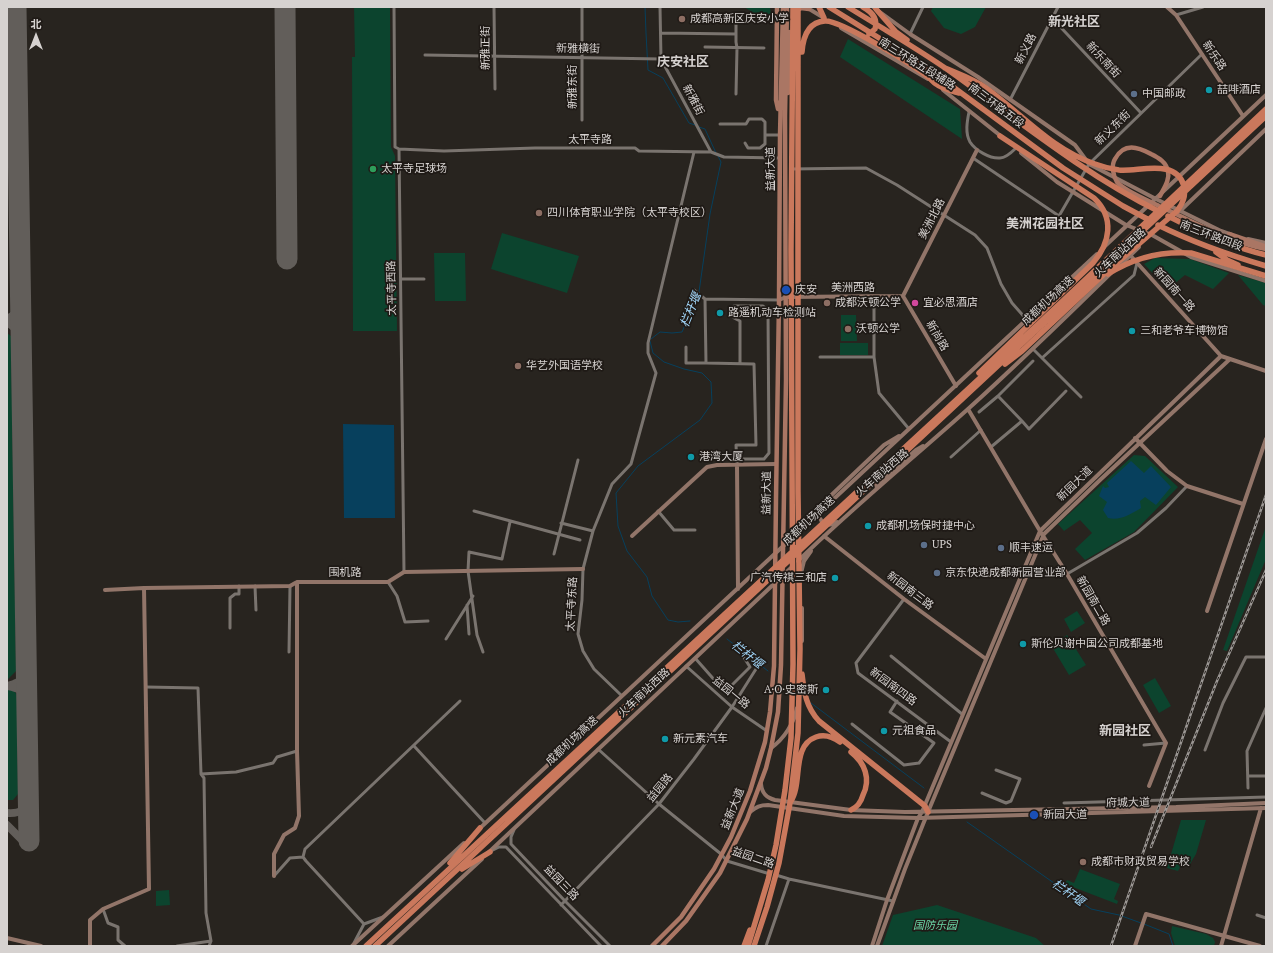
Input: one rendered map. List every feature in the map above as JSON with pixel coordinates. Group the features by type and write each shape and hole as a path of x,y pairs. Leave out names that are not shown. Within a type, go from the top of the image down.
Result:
{"highway":[{"path":"748,946 772,863 779,827 788,763 792,708 791,250 793,7"},
{"path":"754,946 774,882 790,802 798,733 800,649 798,7"},
{"path":"819,7 824,18"},
{"name":"南三环路五段","path":"829,7 926,67 1031,145 1095,190 1151,221"},
{"name":"南三环路五段","path":"848,7 945,68 1036,135 1107,182 1160,212"},
{"path":"853,31 867,35 875,29 875,18 872,13 863,7"},
{"path":"874,8 896,32 929,58"},
{"path":"799,72 802,62 802,42 805,34 811,27 819,22 830,21 853,31 919,70 929,77 936,85 967,96"},
{"path":"945,68 986,88 1048,138 1074,156 1096,165 1118,170 1154,168 1169,170 1178,175 1182,180 1185,194 1176,211 1096,282 1022,351 981,382"},
{"name":"成都机场高速","path":"375,946 867,484 952,402 1266,109"},
{"name":"成都机场高速","path":"366,946 867,484 981,382 1266,116"},
{"path":"952,402 980,371 1093,263 1101,253 1108,234 1107,220 1104,212 1096,200 1000,136"},
{"name":"南三环路四段","path":"1160,212 1195,229 1251,252 1266,256"},
{"name":"南三环路四段","path":"1151,221 1209,247 1221,254 1266,266"},
{"path":"1096,282 1132,262 1161,254 1190,253 1266,276"},
{"path":"1221,254 1227,260 1243,267 1266,273"},
{"path":"800,649 805,693 809,708 819,721 856,756 862,764 866,774 866,785 863,796 859,804 851,810"},
{"path":"790,802 795,795 801,754 804,746 818,736 824,736 835,737 925,806 925,812"},
{"path":"432,884 480,828"},
{"path":"451,876 490,852"},
{"path":"744,946 750,929 756,922"}],"main road":[{"path":"777,7 776,100 782,115 788,110 791,15 801,8 808,8"},
{"name":"益新大道","path":"783,7 784,64"},
{"name":"益新大道","path":"652,946 681,917 714,869 731,837 750,791 765,742 770,712 774,666 780,135 787,7"},
{"name":"新乐路","path":"1167,7 1176,15 1243,116"},
{"name":"南三环路五段辅路","path":"808,8 936,85 1057,182 1126,225 1152,235 1191,257 1266,281"},
{"name":"南三环路五段辅路","path":"874,8 910,34 978,77 1075,145 1089,164 1158,198 1179,211 1229,234 1266,243"},
{"path":"353,946 1027,320 1126,225 1158,198 1266,95"},
{"name":"益新大道","path":"662,946 686,921 727,861 761,783 771,748 778,712 781,666 786,380 785,169 782,115"},
{"name":"火车南站西路","path":"388,946 757,601 814,545 968,409 1033,349 1130,255 1266,129"},
{"path":"1158,198 1167,182 1168,170 1162,160 1139,148 1133,147 1124,149 1114,160 1113,165 1114,176 1121,185 1142,197 1220,234 1258,248 1266,248"},
{"name":"美洲北路","path":"903,296 976,150"},
{"path":"1229,234 1266,248"},
{"name":"新园南一路","path":"1130,255 1221,356 1266,371"},
{"name":"美洲西路","path":"779,300 786,297 903,296"},
{"name":"新尚路","path":"903,296 956,386"},
{"name":"新园大道","path":"925,806 962,714 1040,531 1221,356"},
{"name":"新园大道","path":"872,946 887,900 918,818 925,812 1043,537 1100,480 1230,359"},
{"name":"新园南二路","path":"968,409 1166,743"},
{"path":"909,429 884,445 820,506 820,519 826,524 832,525 838,521 916,450 930,443"},
{"path":"1135,438 1167,471 1187,486 1243,504"},
{"path":"1207,610 1266,438"},
{"path":"632,536 708,467 717,465 776,464"},
{"path":"737,465 738,589"},
{"name":"新园南三路","path":"824,536 904,599 986,659"},
{"path":"771,748 785,736 796,711 802,685 803,627 801,570 804,561 814,545"},
{"path":"388,582 404,572 583,569"},
{"path":"274,876 274,854 284,835 295,828 299,816 297,751 297,582"},
{"name":"围机路","path":"105,590 290,586 297,582 388,582"},
{"path":"90,946 90,920 103,909 149,889 144,588"},
{"path":"1149,786 1166,743"},
{"name":"府城大道","path":"761,783 760,786 767,798 851,810 925,812 1266,803"},
{"name":"府城大道","path":"749,812 761,805 768,805 844,816 926,818 1264,808"},
{"path":"1221,946 1264,808"},
{"name":"新园大道","path":"877,946 926,818 925,812"},
{"path":"1135,946 1146,914 1260,946"},
{"path":"7,938 41,946"}],"street":[{"name":"太平寺西路","path":"394,7 395,147 399,149 404,572"},
{"name":"新雅正街","path":"494,7 495,89"},
{"name":"新雅东街","path":"582,7 582,120"},
{"name":"新雅街","path":"660,7 661,59 695,123 713,153"},
{"path":"910,34 924,7"},
{"name":"新义路","path":"1010,100 1058,7"},
{"path":"1176,15 1203,7"},
{"path":"736,16 736,94"},
{"name":"新乐南街","path":"1052,18 1141,113"},
{"path":"661,33 736,34"},
{"path":"705,47 764,48"},
{"name":"新义东街","path":"973,158 1060,216 1089,164 1202,54"},
{"name":"新雅横街","path":"425,55 661,59"},
{"path":"969,112 966,126 970,141 976,150 985,155 999,158 1010,154 1016,148"},
{"path":"720,124 746,124 749,119 762,119 765,122 765,144 760,148 748,148 745,143"},
{"path":"765,135 780,135"},
{"name":"太平寺路","path":"399,149 444,151 535,148 635,148 639,151 694,152 713,153 724,156 780,158"},
{"name":"太平寺东路","path":"622,696 594,669 583,650 578,634 582,600 583,569 592,531 612,484 631,464 650,396 656,373 648,353 648,343 694,152"},
{"path":"785,169 866,168 896,185 974,235 987,248 1001,284 1012,303 1027,320"},
{"path":"1042,358 1134,276 1137,263"},
{"path":"400,279 424,279"},
{"path":"694,290 705,299 779,300"},
{"path":"874,297 874,357 879,393 909,429"},
{"path":"705,299 706,363"},
{"path":"737,459 764,459 769,453 768,311 763,306 734,306 734,318 740,321 740,363"},
{"path":"686,347 686,363 754,364 756,445 736,445 737,465"},
{"path":"1033,349 1081,397"},
{"path":"820,357 874,357"},
{"path":"979,412 998,396 1033,361"},
{"path":"998,396 1029,429 1066,391"},
{"path":"991,447 1022,420"},
{"path":"951,457 981,430"},
{"path":"554,554 578,460"},
{"path":"1067,574 1137,533 1166,508 1187,486"},
{"path":"474,511 580,540"},
{"path":"658,511 674,530 695,530"},
{"path":"483,652 477,636 473,596 468,571 468,552 502,558 510,522"},
{"path":"561,523 592,531"},
{"path":"388,582 397,596 405,622 428,621"},
{"path":"230,628 230,598 235,594 239,594 239,586"},
{"path":"255,586 256,610"},
{"path":"289,652 290,586"},
{"path":"446,639 473,596"},
{"name":"新园南四路","path":"904,599 856,663 858,673 951,742"},
{"path":"467,605 469,634"},
{"path":"720,696 726,692 750,667 743,656"},
{"path":"891,656 962,714"},
{"path":"1205,750 1223,703 1246,657 1266,657"},
{"path":"695,658 726,692"},
{"name":"益园一路","path":"686,666 732,707 767,731"},
{"name":"益园路","path":"561,905 659,804 694,760 732,707 756,668"},
{"path":"146,687 198,688 201,774 204,778 206,913 211,941 208,946"},
{"path":"303,857 305,849 460,701"},
{"path":"852,724 904,765 919,763 934,743 890,712 897,701"},
{"path":"1248,788 1247,751 1266,708"},
{"path":"1144,745 1166,743"},
{"path":"414,746 485,824"},
{"name":"益园二路","path":"598,749 659,804 721,854 727,861 788,879 893,901"},
{"path":"201,774 236,772 273,763 277,757 297,751"},
{"path":"982,793 1006,803 1011,800 1020,779 996,770"},
{"path":"1248,776 1266,776"},
{"path":"1064,803 1266,797"},
{"name":"益园三路","path":"514,828 511,837 512,844 565,901 610,946"},
{"name":"益园三路","path":"490,852 500,847 506,847 601,946"},
{"path":"274,876 290,858 303,857"},
{"path":"303,857 364,924"},
{"path":"766,946 788,879"},
{"path":"103,909 108,923 118,927 118,940 125,946"},
{"path":"1257,915 1266,918"},
{"path":"353,946 364,924 385,916"},
{"path":"177,946 211,941"}],"green space":[{"name":"太平寺足球场","path":"354,7 390,7 391,147 395,156 397,331 353,331 352,57 355,57"},
{"path":"744,7 770,7 772,24"},
{"path":"933,7 986,7 975,27 961,34 944,28 931,11"},
{"path":"848,39 960,109 962,139 840,57"},
{"path":"502,233 579,256 567,293 491,269"},
{"path":"434,253 465,253 466,301 435,301"},
{"path":"1155,258 1190,259 1229,273 1213,289 1185,275 1168,289 1144,264"},
{"path":"1238,275 1266,283 1266,306 1263,305"},
{"path":"841,315 856,315 857,341 841,341"},
{"path":"7,333 11,336 16,671 7,680"},
{"path":"840,343 868,343 868,355 840,355"},
{"path":"1134,455 1145,456 1178,487 1134,532 1085,560 1075,549 1092,533 1080,520 1064,531 1058,524"},
{"path":"1266,526 1266,559 1227,651 1223,650"},
{"path":"1077,611 1085,623 1071,632 1064,619"},
{"path":"1067,635 1086,665 1069,675 1051,645"},
{"path":"1155,678 1171,706 1159,713 1143,685"},
{"path":"7,689 14,691 17,696 18,794 13,800 7,800"},
{"path":"1181,820 1206,820 1196,854 1190,864 1182,863 1178,871 1167,868"},
{"path":"1080,869 1120,884 1114,899 1118,901 1117,904 1065,884 1067,880 1074,883"},
{"path":"169,890 170,905 156,906 156,891"},
{"name":"国防乐园","path":"937,905 1036,938 1045,946 882,946 893,915"},
{"path":"1172,926 1206,934 1213,938 1215,942 1214,946 1175,946 1171,933"}],"water":[{"path":"343,424 394,425 395,518 344,518"},
{"path":"1131,461 1144,473 1151,466 1171,487 1156,505 1145,497 1140,501 1141,508 1133,513 1117,519 1108,518 1103,510 1107,502 1099,496 1103,486 1105,488 1109,487 1107,483"}],"waterway":[{"name":"栏杆堰","path":"645,7 648,70 663,78 689,123 695,125"},
{"name":"栏杆堰","path":"699,127 705,129 716,153"},
{"name":"栏杆堰","path":"699,292 710,214 721,162 718,156"},
{"name":"栏杆堰","path":"651,339 660,332 682,332 698,295"},
{"name":"栏杆堰","path":"650,341 653,353 664,362 702,373 711,382 712,403 700,420 638,466 616,493 618,526 627,551 647,577 652,596 668,620 678,622 690,621"},
{"name":"栏杆堰","path":"727,639 768,671"},
{"name":"栏杆堰","path":"811,703 924,788"},
{"name":"栏杆堰","path":"967,822 1091,909 1119,915 1141,923"},
{"name":"栏杆堰","path":"1144,924 1169,934 1173,946"}],"taxiway":[{"path":"287,239 293,250 288,256 284,254 281,248 287,239"},
{"path":"7,319 13,316 21,301"},
{"path":"7,322 16,330 21,340"},
{"path":"7,686 23,680 27,667"},
{"path":"8,686 20,690 24,693 27,699"},
{"path":"7,813 16,813 25,808 29,797"},
{"path":"7,825 22,840 29,841"}],"runway":[{"path":"16,7 29,841"},
{"path":"285,7 287,259"}],"railway":[{"path":"1111,946 1266,495"},
{"path":"1151,847 1217,681 1266,570"}],"place":[{"name":"成都高新区庆安小学","path":"682,19"},
{"name":"喆啡酒店","path":"1209,90"},
{"name":"中国邮政","path":"1134,94"},
{"name":"太平寺足球场","path":"373,169"},
{"name":"四川体育职业学院（太平寺校区）","path":"539,213"},
{"name":"庆安","path":"786,290"},
{"name":"成都沃顿公学","path":"827,303"},
{"name":"宜必思酒店","path":"915,303"},
{"name":"路遥机动车检测站","path":"720,313"},
{"name":"沃顿公学","path":"848,329"},
{"name":"三和老爷车博物馆","path":"1132,331"},
{"name":"华艺外国语学校","path":"518,366"},
{"name":"港湾大厦","path":"691,457"},
{"name":"成都机场保时捷中心","path":"868,526"},
{"name":"UPS","path":"924,545"},
{"name":"顺丰速运","path":"1001,548"},
{"name":"京东快递成都新园营业部","path":"937,573"},
{"name":"广汽传祺三和店","path":"835,578"},
{"name":"斯伦贝谢中国公司成都基地","path":"1023,644"},
{"name":"A·O·史密斯","path":"826,690"},
{"name":"元祖食品","path":"884,731"},
{"name":"新元素汽车","path":"665,739"},
{"name":"新园大道","path":"1034,815"},
{"name":"成都市财政贸易学校","path":"1083,862"}],"district":[{"name":"新光社区","path":"1074,22"},
{"name":"庆安社区","path":"683,62"},
{"name":"美洲花园社区","path":"1045,224"},
{"name":"新园社区","path":"1125,731"}]}
